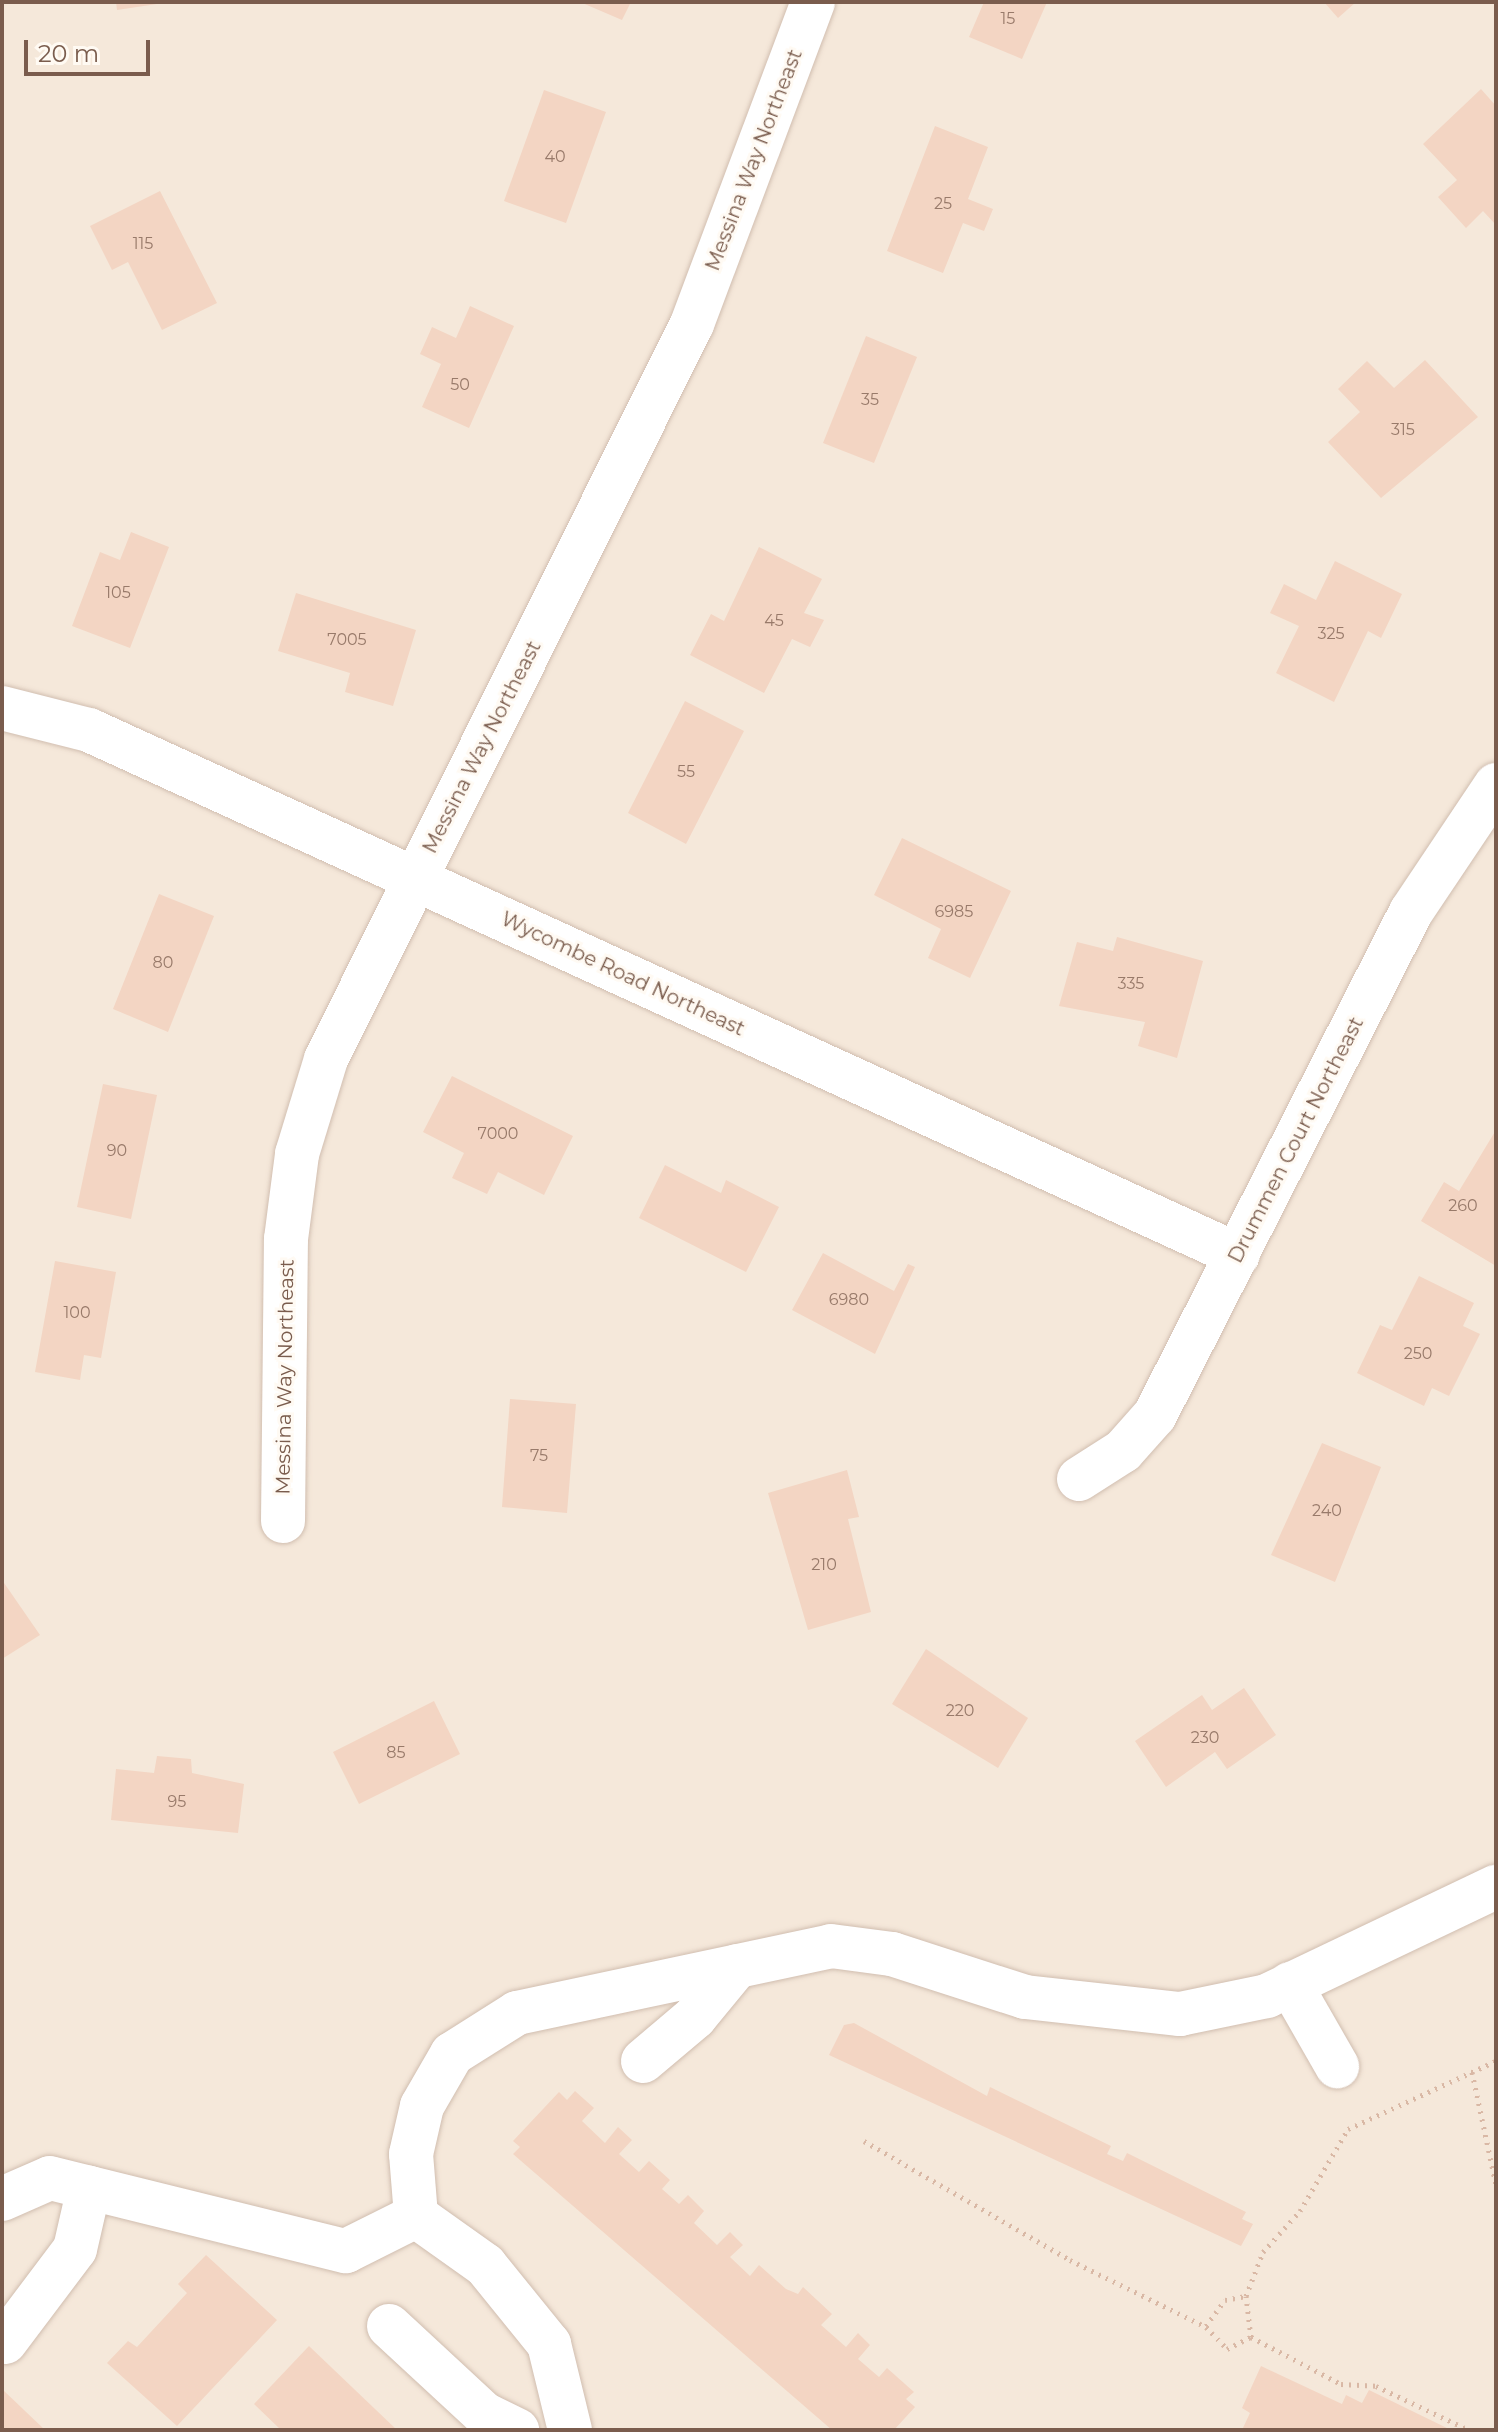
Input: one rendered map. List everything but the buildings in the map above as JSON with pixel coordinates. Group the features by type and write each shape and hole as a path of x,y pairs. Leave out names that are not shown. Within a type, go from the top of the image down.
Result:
{"street":[{"name":"Messina Way Northeast","path":"283,1521 286,1239 297,1154 326,1059 692,324 813,2"},
{"name":"Wycombe Road Northeast","path":"2,708 89,730 1238,1255"},
{"name":"Drummen Court Northeast","path":"1079,1479 1123,1451 1155,1415 1411,912 1496,785"},
{"path":"416,2216 411,2154 422,2106 452,2054 517,2013 831,1946 892,1954 1025,1997 1180,2014 1267,1996 1496,1887"},
{"path":"643,2061 695,2017 737,1966"},
{"path":"1290,1984 1337,2066"},
{"path":"2,2199 50,2178 346,2251 416,2216"},
{"path":"5,2342 75,2249 89,2188"},
{"path":"416,2216 485,2265 549,2344 570,2430"},
{"path":"389,2326 484,2414 517,2430"}],"path":[{"path":"1251,2337 1246,2296 1263,2252 1300,2211 1348,2129 1496,2061"},
{"path":"1472,2072 1496,2185"},
{"path":"864,2141 1070,2260 1206,2327 1227,2349 1251,2337"},
{"path":"1206,2327 1225,2300 1246,2296"},
{"path":"1251,2337 1341,2384 1376,2386 1469,2430"}],"shaded area":[{"path":"2,2 1496,2 1496,2430 2,2430"}]}
